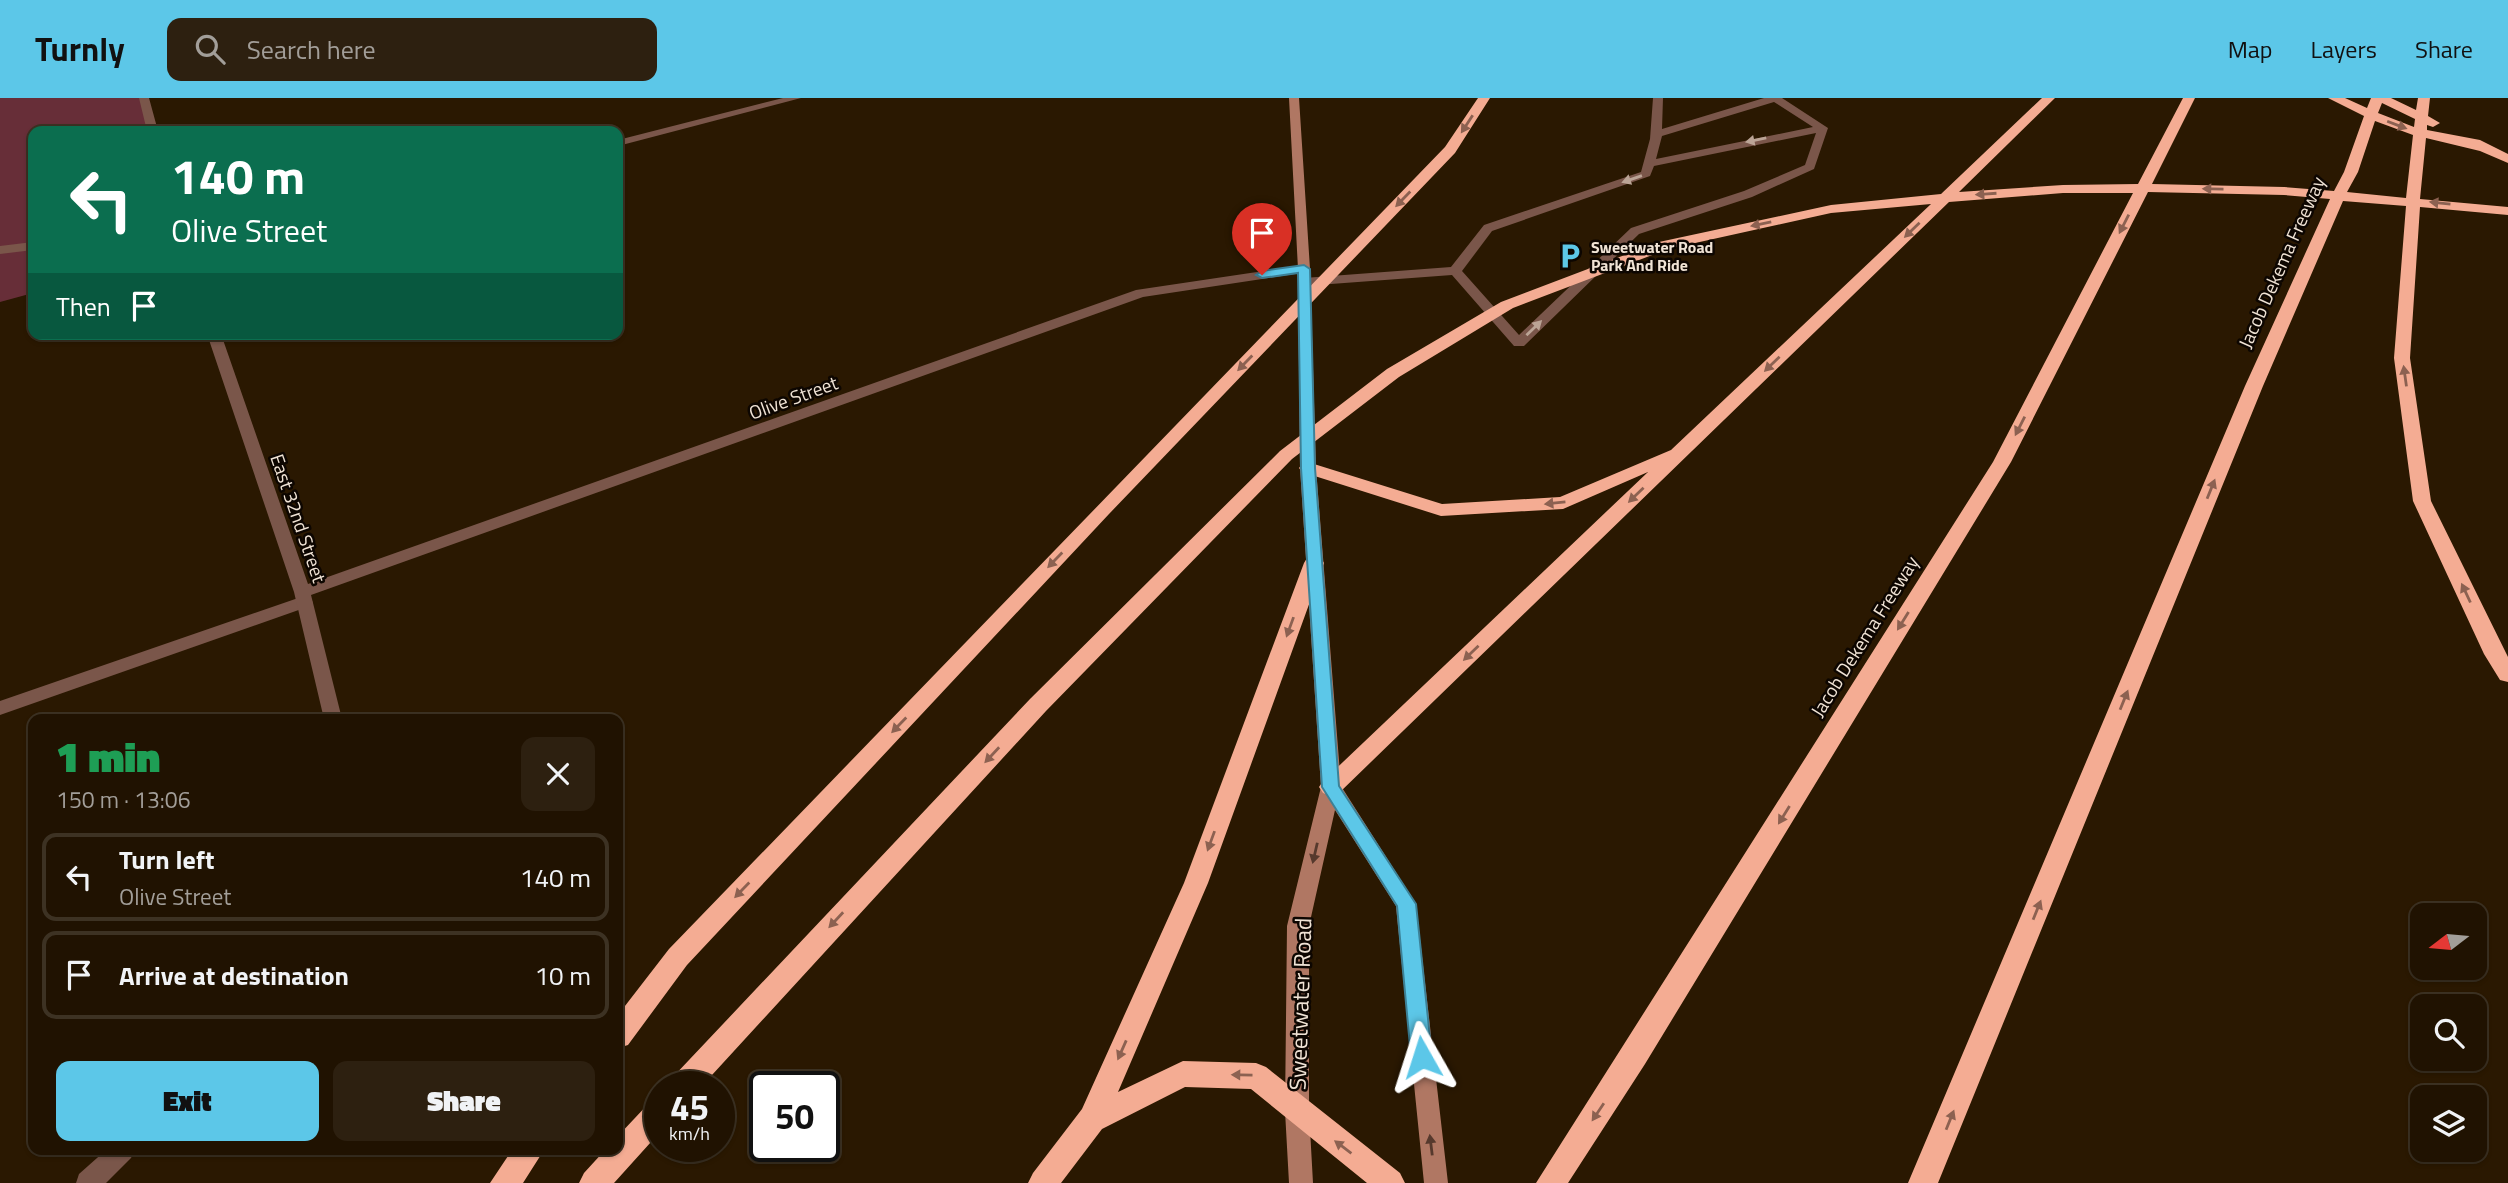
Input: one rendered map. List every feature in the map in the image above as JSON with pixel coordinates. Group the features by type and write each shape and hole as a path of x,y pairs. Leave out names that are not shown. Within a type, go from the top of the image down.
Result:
{"highway":[{"path":"623,1029 678,957 1102,510 1450,150 1485,98"},
{"path":"1331,787 2049,98"},
{"name":"Jacob Dekema Freeway","path":"1551,1183 1635,1055 2002,462 2189,98"},
{"path":"2334,98 2402,128 2486,148"},
{"path":"2379,98 2508,159"},
{"name":"Jacob Dekema Freeway","path":"1923,1183 2274,337 2325,222 2351,172 2379,98"},
{"path":"2424,98 2402,358 2422,500 2495,654 2508,674"},
{"path":"697,1071 1038,705 1286,455 1393,373 1507,305 1664,245 1831,209 1984,194 2063,189 2284,191 2508,211"},
{"path":"1308,468 1441,510 1482,508 1563,503 1685,448"},
{"path":"1043,1183 1092,1119 1196,883 1314,564"},
{"path":"1092,1119 1183,1074 1256,1076 1390,1183"},
{"path":"623,1151 644,1128"},
{"path":"505,1183 526,1155"},
{"path":"594,1183 620,1155"}],"main road":[{"name":"Sweetwater Road","path":"1294,98 1304,276 1308,468 1331,787 1298,926 1297,1111 1301,1183"},
{"name":"Sweetwater Road","path":"1331,787 1406,904 1436,1183"}],"street":[{"path":"144,98 152,126"},
{"path":"623,142 796,98"},
{"path":"1658,98 1656,134 1646,174 1488,228 1455,271 1519,343 1635,231 1748,194 1810,167 1823,128"},
{"path":"1656,134 1775,98 1823,128"},
{"path":"1649,164 1823,128"},
{"path":"0,250 28,247"},
{"name":"Olive Street","path":"0,708 1141,293 1304,276 1455,271"},
{"name":"East 32nd Street","path":"216,340 303,597 331,714"},
{"path":"88,1183 118,1155"}],"shaded area":[{"path":"0,98 147,98 149,126 28,126 28,294 0,302"}],"place":[{"name":"Sweetwater Road Park And Ride","path":"1570,256"}],"route":[{"path":"1262,275 1304,269 1308,468 1331,787 1406,904 1422,1057"}]}
